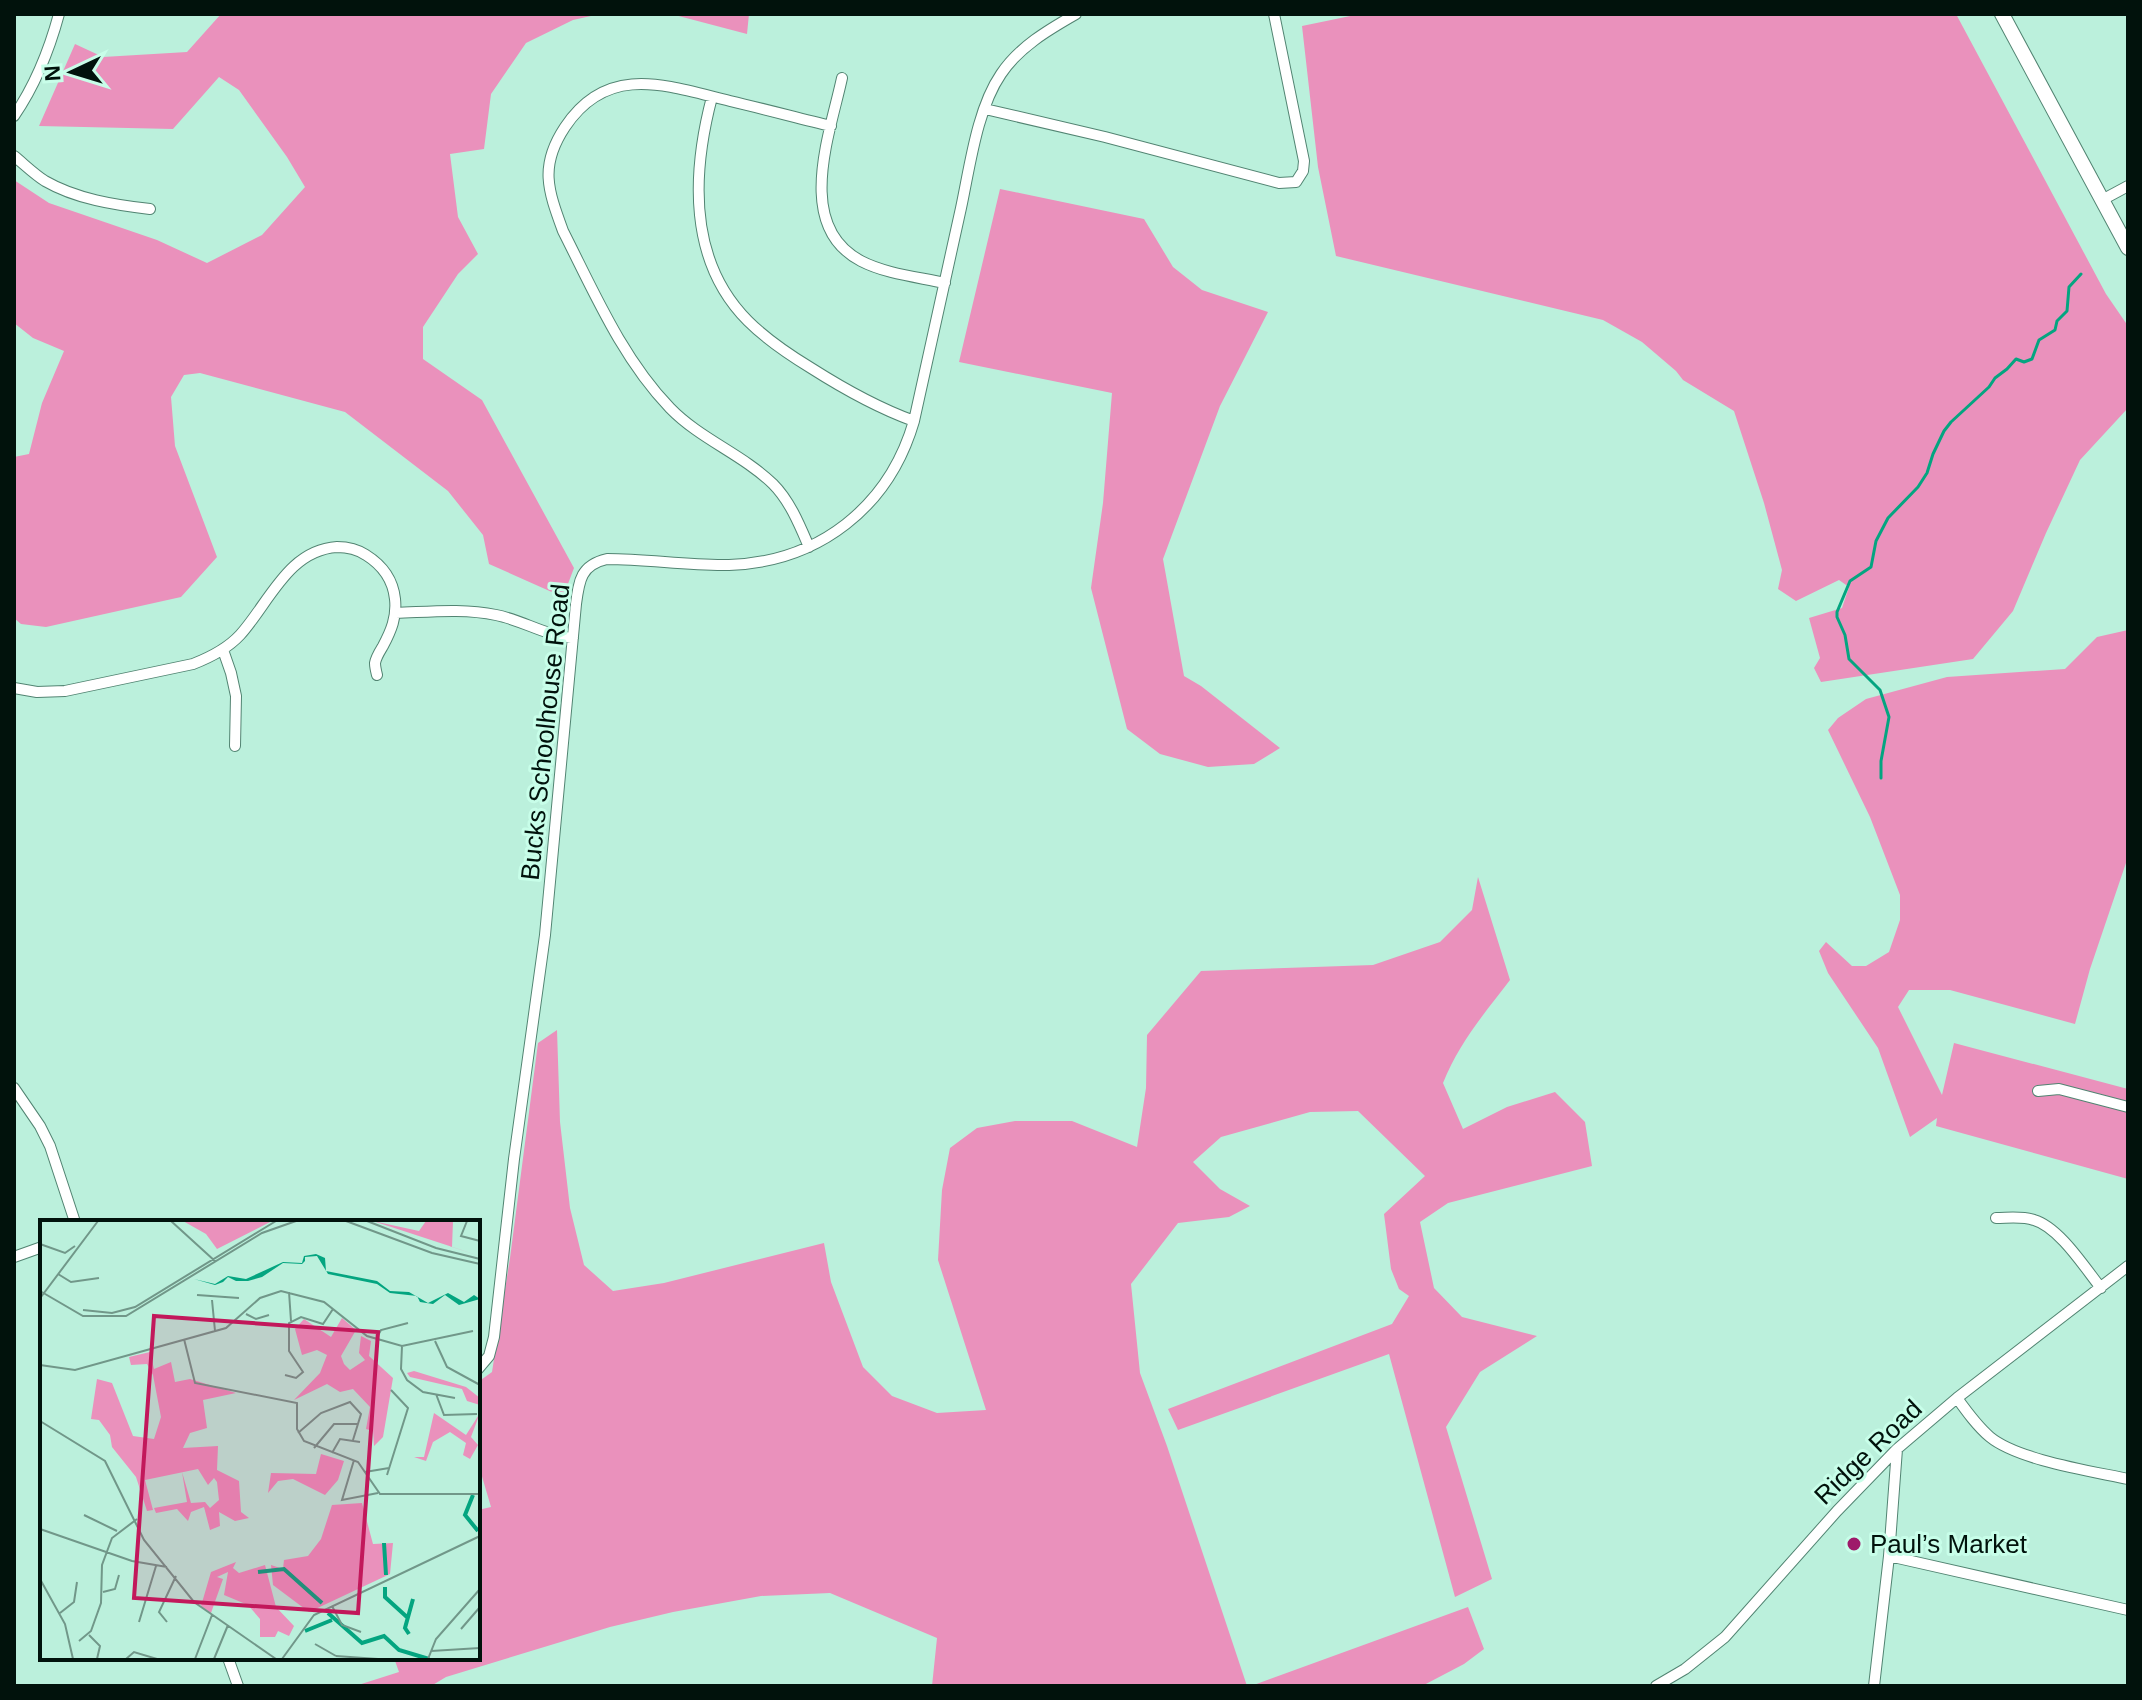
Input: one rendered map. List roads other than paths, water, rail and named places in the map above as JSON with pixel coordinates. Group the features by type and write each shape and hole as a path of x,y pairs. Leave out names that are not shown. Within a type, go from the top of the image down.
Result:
{"main road":[{"path":"2002,14 2128,248"}],"street":[{"path":"14,116 38,76 59,14"},
{"path":"985,109 1279,183 1296,182 1303,171 1304,161 1274,14"},
{"name":"Bucks Schoolhouse Road","path":"480,1367 489,1356 494,1337 514,1159 545,935 576,608 583,575 591,565 614,559 714,565 778,558 809,547 846,524 879,491 902,457 914,421 972,160 995,83 1010,62 1032,42 1069,16"},
{"path":"842,78 820,190 824,214 838,241 858,259 870,265 945,283"},
{"path":"809,547 795,517 774,485 691,428 648,385 629,356 563,231 548,173 550,155 556,141 574,113 599,94 634,83 668,86 831,126"},
{"path":"712,97 703,139 698,210 708,256 721,285 746,319 782,350 882,409 914,421"},
{"path":"14,156 44,180 74,194 150,209"},
{"path":"2102,200 2128,186"},
{"path":"14,688 37,692 65,691 193,664 223,650 238,637 304,556 324,548 342,547 360,551 381,566 395,597 396,613 390,632 375,660 377,675"},
{"path":"396,613 494,614 560,637 573,638"},
{"path":"223,650 236,696 235,746"},
{"path":"14,1088 50,1146 74,1220"},
{"path":"2038,1091 2059,1089 2128,1107"},
{"path":"1996,1218 2035,1220 2048,1226 2101,1288"},
{"path":"14,1257 40,1248"},
{"name":"Ridge Road","path":"1656,1686 1694,1663 1725,1637 1837,1511 1897,1449 1957,1398 2128,1266"},
{"path":"1957,1398 1980,1428 2006,1447 2128,1479"},
{"path":"1874,1686 1897,1449"},
{"path":"1889,1556 2128,1610"},
{"path":"229,1660 238,1686"}],"waterway":[{"path":"1881,778 1889,717 1880,690 1849,659 1837,612 1850,581 1871,567 1876,541 1888,518 1927,473 1944,431 2016,359 2024,362 2032,359 2039,340 2055,330 2057,321 2067,311 2069,287 2081,274"}],"place":[{"name":"Paul’s Market","path":"1854,1544"}]}
